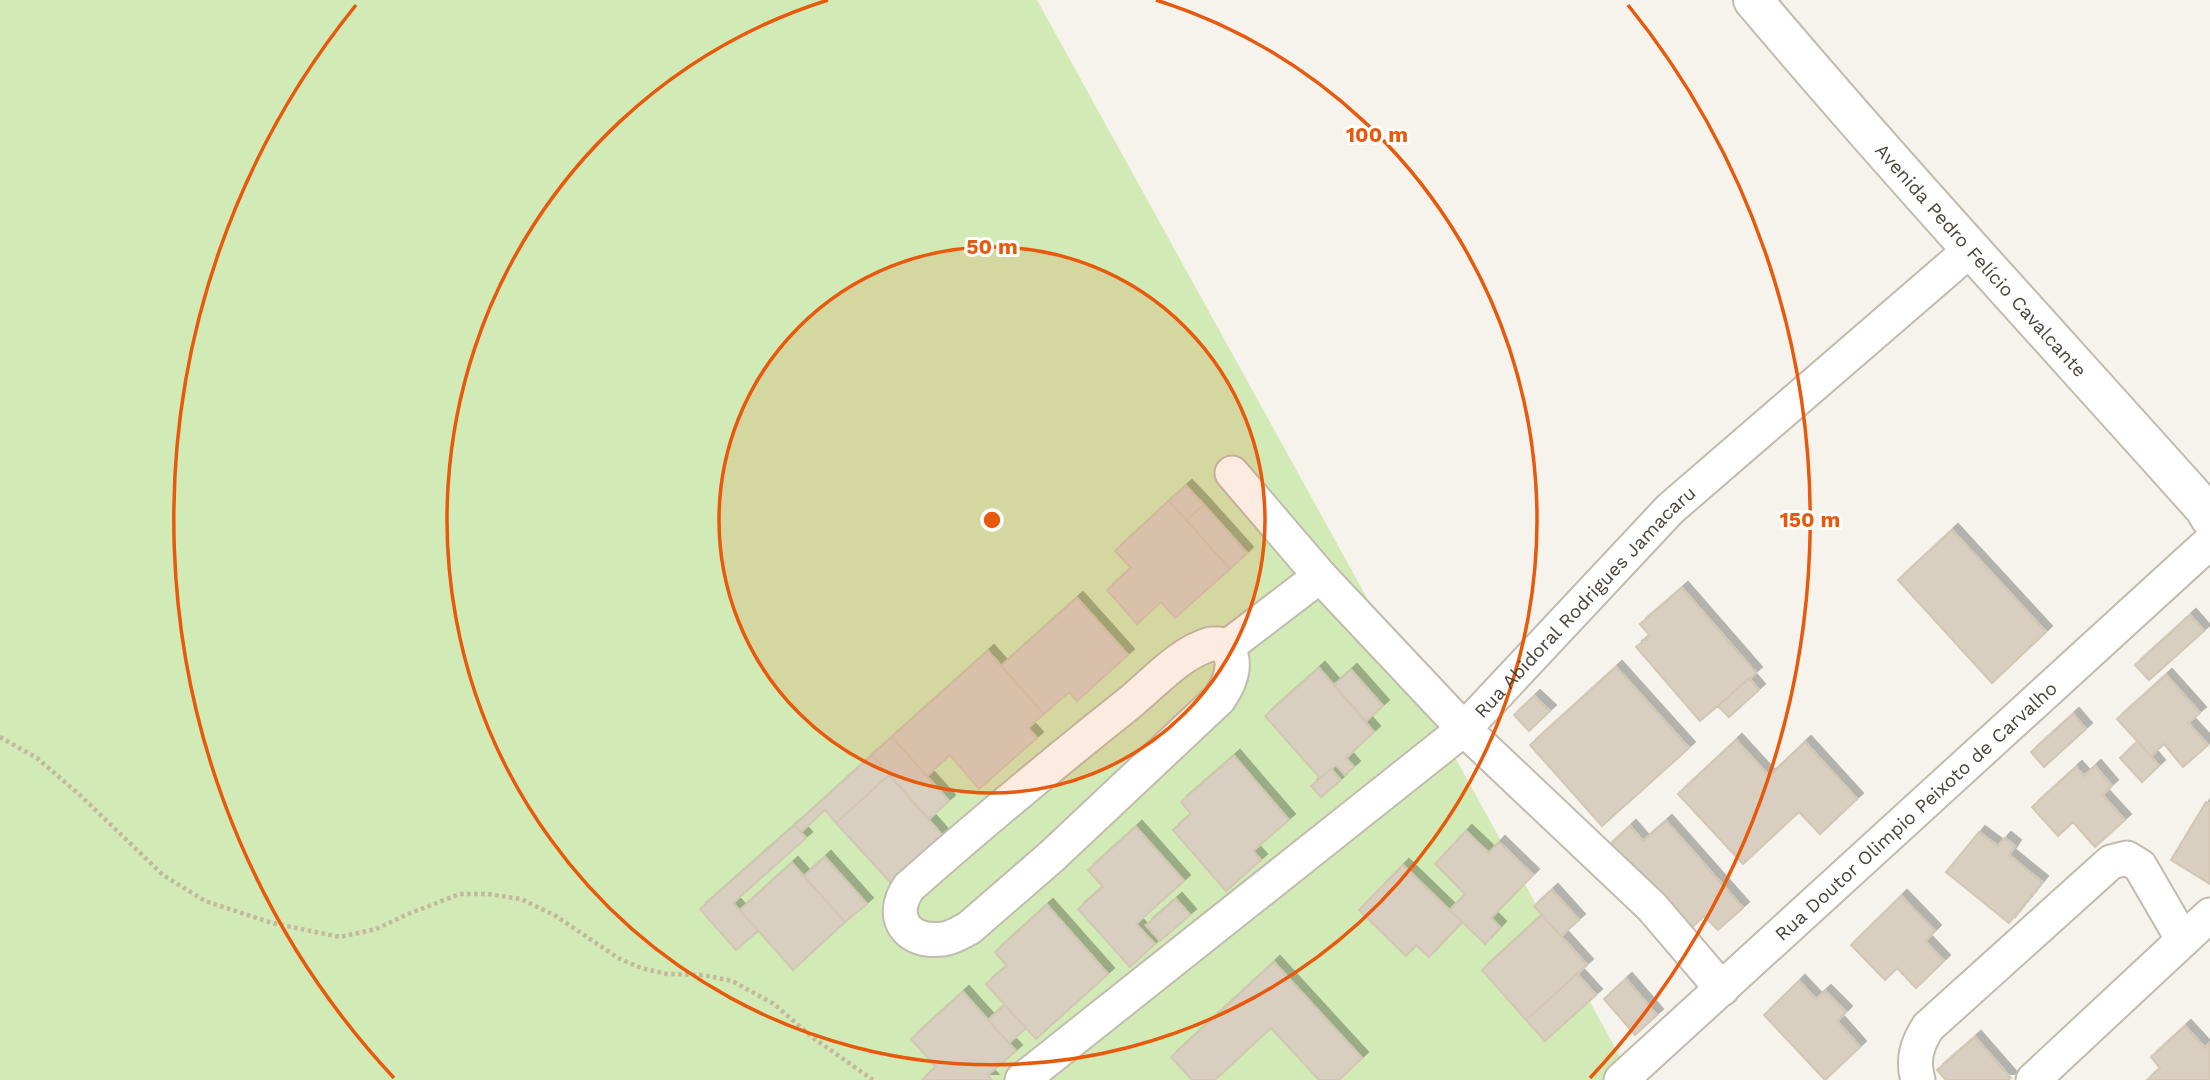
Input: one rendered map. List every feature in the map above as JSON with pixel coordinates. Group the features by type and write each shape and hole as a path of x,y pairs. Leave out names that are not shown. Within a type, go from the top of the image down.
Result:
{"street":[{"name":"Avenida Pedro Felício Cavalcante","path":"1753,0 1970,250 2204,508 2210,519"},
{"name":"Rua Abidoral Rodrigues Jamacaru","path":"1232,473 1320,576 1464,729 1670,509 1970,250"},
{"name":"Rua Doutor Olimpio Peixoto de Carvalho","path":"1621,1080 2210,542"},
{"path":"1227,647 1320,576"},
{"path":"1210,644 1227,647 1231,654 1232,671 1219,699 1051,857 969,928 946,939 929,940 904,927 899,916 903,896 909,887 953,848 1190,654 1210,644"},
{"path":"1022,1080 1464,729 1652,907 1722,989"},
{"path":"1917,1080 1916,1051 1928,1027 2111,862 2127,858 2140,866 2183,940"},
{"path":"2033,1080 2210,915"}],"path":[{"path":"0,737 37,758 163,875 205,901 272,923 340,937 376,929 460,894 488,894 521,899 556,916 618,958 641,968 667,974 703,975 732,981 774,1004 812,1037 873,1080"}],"green space":[{"path":"0,0 1037,0 1633,1080 0,1080"}],"building":[{"path":"1186,486 1204,505 1186,520 1169,501"},
{"path":"1169,501 1230,569 1175,618 1161,602 1137,624 1107,590 1131,568 1115,551"},
{"path":"1204,505 1247,553 1230,569 1186,520"},
{"path":"1952,530 2046,632 1992,683 1898,580"},
{"path":"1682,588 1756,673 1700,721 1636,647 1650,636 1640,624"},
{"path":"1077,598 1128,655 1077,701 1069,692 1044,714 1001,666"},
{"path":"2190,615 2204,631 2149,680 2135,665"},
{"path":"988,651 1044,714 1028,728 1037,738 979,789 950,755 927,776 892,737"},
{"path":"1616,667 1689,748 1602,826 1530,745"},
{"path":"1319,668 1374,732 1346,758 1354,767 1345,775 1336,765 1320,778 1265,716"},
{"path":"1351,670 1383,706 1366,721 1334,685"},
{"path":"2166,675 2200,713 2188,723 2208,745 2183,767 2164,744 2151,756 2117,719"},
{"path":"1749,678 1759,690 1729,717 1718,706"},
{"path":"1534,696 1550,711 1529,731 1514,715"},
{"path":"2073,714 2086,729 2044,767 2031,752"},
{"path":"892,737 949,801 929,819 872,755"},
{"path":"1736,740 1769,776 1805,742 1857,799 1820,834 1799,812 1743,864 1678,794"},
{"path":"2138,741 2159,766 2142,782 2120,758"},
{"path":"872,755 889,775 836,823 825,810 801,832 795,825"},
{"path":"1234,756 1289,820 1253,851 1261,860 1226,891 1173,830 1191,814 1181,802"},
{"path":"2095,766 2112,786 2102,795 2125,820 2095,847 2073,822 2058,836 2032,807 2076,767 2084,776"},
{"path":"1331,769 1341,780 1321,797 1311,786"},
{"path":"889,775 942,835 890,882 836,823"},
{"path":"2206,802 2210,804 2210,884 2171,860"},
{"path":"1666,821 1743,908 1718,930 1704,916 1685,934 1608,846 1630,826 1643,841"},
{"path":"795,825 806,838 733,903 758,931 736,950 700,909"},
{"path":"1136,827 1184,881 1136,924 1155,944 1130,967 1078,909 1103,887 1088,870"},
{"path":"1466,831 1489,853 1499,842 1533,875 1491,918 1500,927 1485,944 1450,910 1465,894 1435,864"},
{"path":"1979,832 1998,846 2005,838 2015,846 2009,855 2042,882 2009,923 1946,872"},
{"path":"825,857 867,904 845,922 804,876"},
{"path":"792,863 845,922 793,970 740,910"},
{"path":"1403,865 1462,922 1429,957 1416,945 1406,956 1359,910"},
{"path":"1552,890 1579,920 1561,936 1534,906"},
{"path":"1901,896 1935,931 1925,941 1944,961 1916,988 1897,968 1885,980 1851,945"},
{"path":"1176,899 1190,915 1160,941 1146,925"},
{"path":"1047,905 1108,974 1036,1039 986,984 1007,966 995,952"},
{"path":"1542,915 1587,965 1526,1020 1482,970"},
{"path":"1274,962 1362,1058 1339,1080 1319,1080 1271,1028 1215,1080 1192,1080 1171,1057"},
{"path":"1577,974 1596,995 1545,1041 1526,1020"},
{"path":"1626,979 1657,1015 1635,1035 1604,999"},
{"path":"1799,981 1816,999 1825,991 1846,1012 1837,1021 1860,1047 1825,1080 1764,1015"},
{"path":"963,992 1016,1051 988,1075 992,1080 922,1080 936,1067 911,1039"},
{"path":"1005,1005 1026,1028 1009,1043 988,1020"},
{"path":"2185,1026 2205,1048 2210,1043 2210,1080 2147,1080 2160,1068 2151,1057"},
{"path":"1975,1037 2011,1078 1946,1080 1937,1070"}]}
